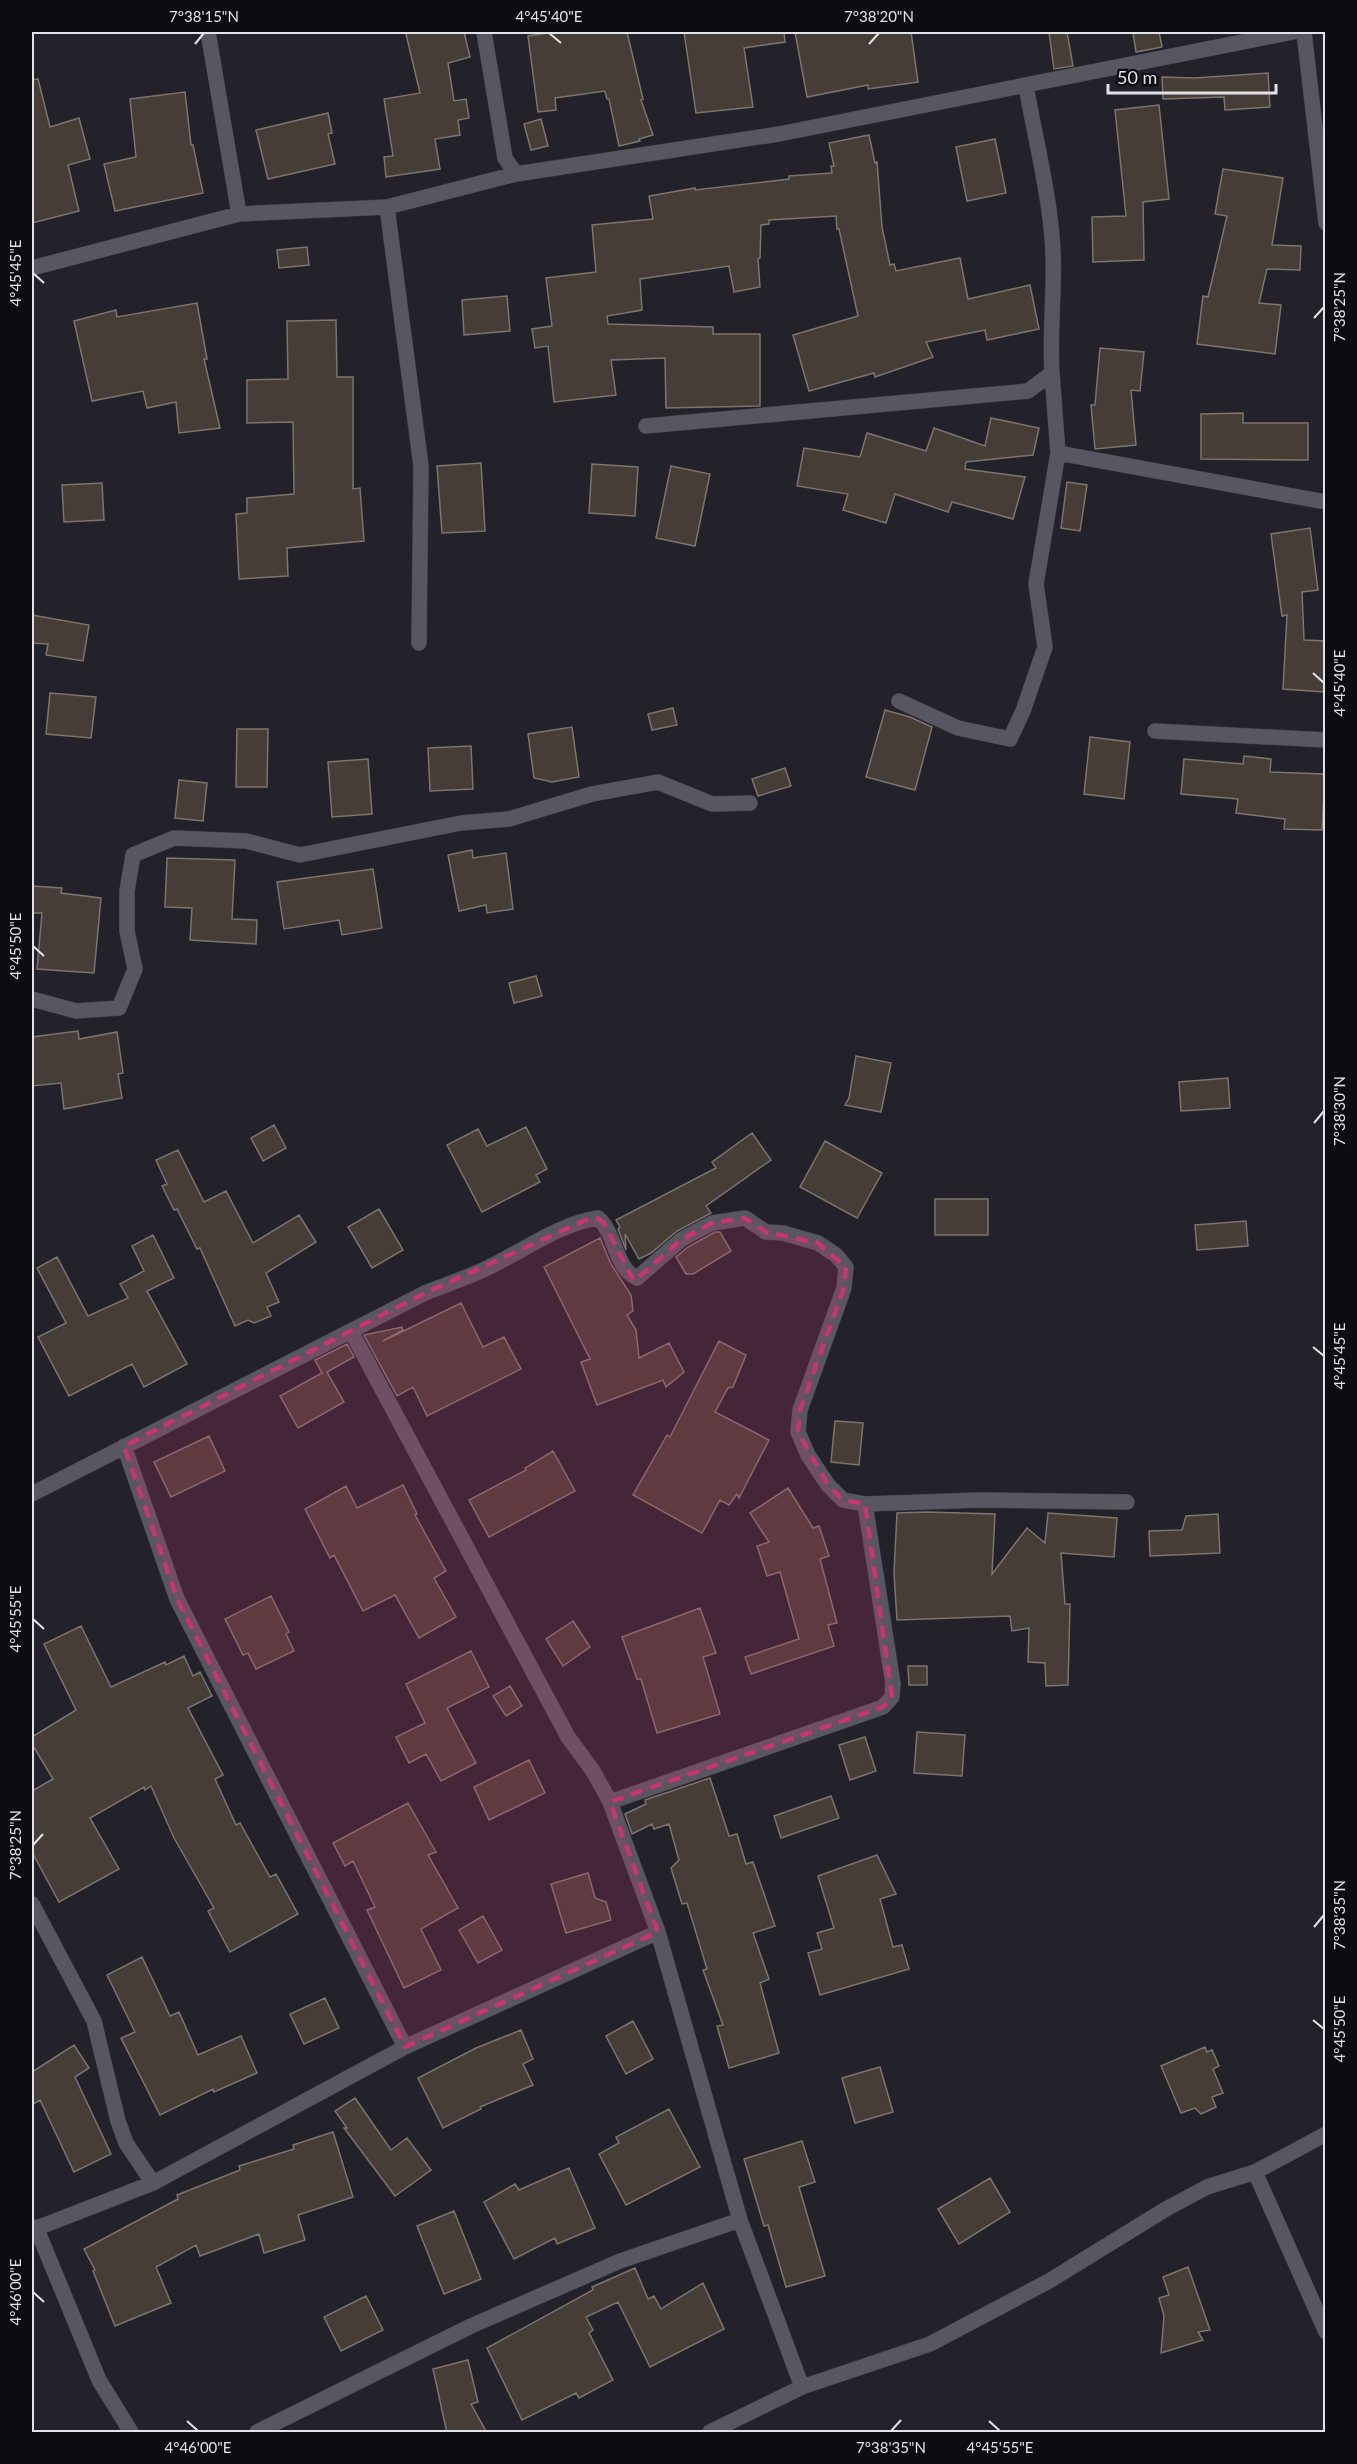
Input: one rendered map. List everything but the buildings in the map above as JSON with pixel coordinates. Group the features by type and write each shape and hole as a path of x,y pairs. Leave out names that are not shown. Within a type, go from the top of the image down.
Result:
{"street":[{"path":"207,32 239,214"},
{"path":"484,32 505,158 516,174"},
{"path":"32,268 239,214 387,207 516,174 779,134 1293,32"},
{"path":"1304,32 1326,223"},
{"path":"898,701 958,728 1010,739 1023,711 1046,647 1036,584 1058,453 1050,331 1052,226 1026,86"},
{"path":"387,207 421,466 419,643"},
{"path":"646,426 1028,391 1052,373"},
{"path":"1058,453 1326,502"},
{"path":"1155,731 1326,740"},
{"path":"32,999 76,1011 119,1008 135,969 127,931 127,891 133,855 174,838 246,841 300,855 461,823 509,819 592,794 658,782 712,804 750,803"},
{"path":"32,1494 425,1293 484,1270 543,1239 586,1220 598,1218 604,1223 630,1275 637,1278 682,1239 712,1223 745,1218 766,1232 783,1233 818,1243 836,1254 846,1267 844,1288 800,1410 798,1432 808,1455 828,1485 843,1500 865,1504 981,1500 1127,1502"},
{"path":"351,1331 568,1737 593,1771 610,1802 658,1932 740,2220 802,2387"},
{"path":"124,1446 177,1599 405,2047"},
{"path":"610,1802 883,1707 892,1697 893,1684 865,1504"},
{"path":"32,1904 94,2021 118,2121 126,2143 153,2183"},
{"path":"131,2433 99,2380 34,2229 153,2183 405,2047 658,1932"},
{"path":"710,2433 802,2387 930,2344 1049,2281 1207,2187 1255,2172 1326,2134"},
{"path":"1255,2172 1326,2332"},
{"path":"257,2433 471,2326 620,2261 740,2220"}],"highlighted area":[{"path":"598,1218 604,1223 634,1281 682,1239 712,1223 745,1218 766,1232 818,1243 846,1267 844,1288 800,1410 798,1432 828,1485 843,1500 865,1504 892,1697 883,1707 610,1802 658,1932 405,2047 177,1599 124,1446 425,1293 586,1220"}]}
